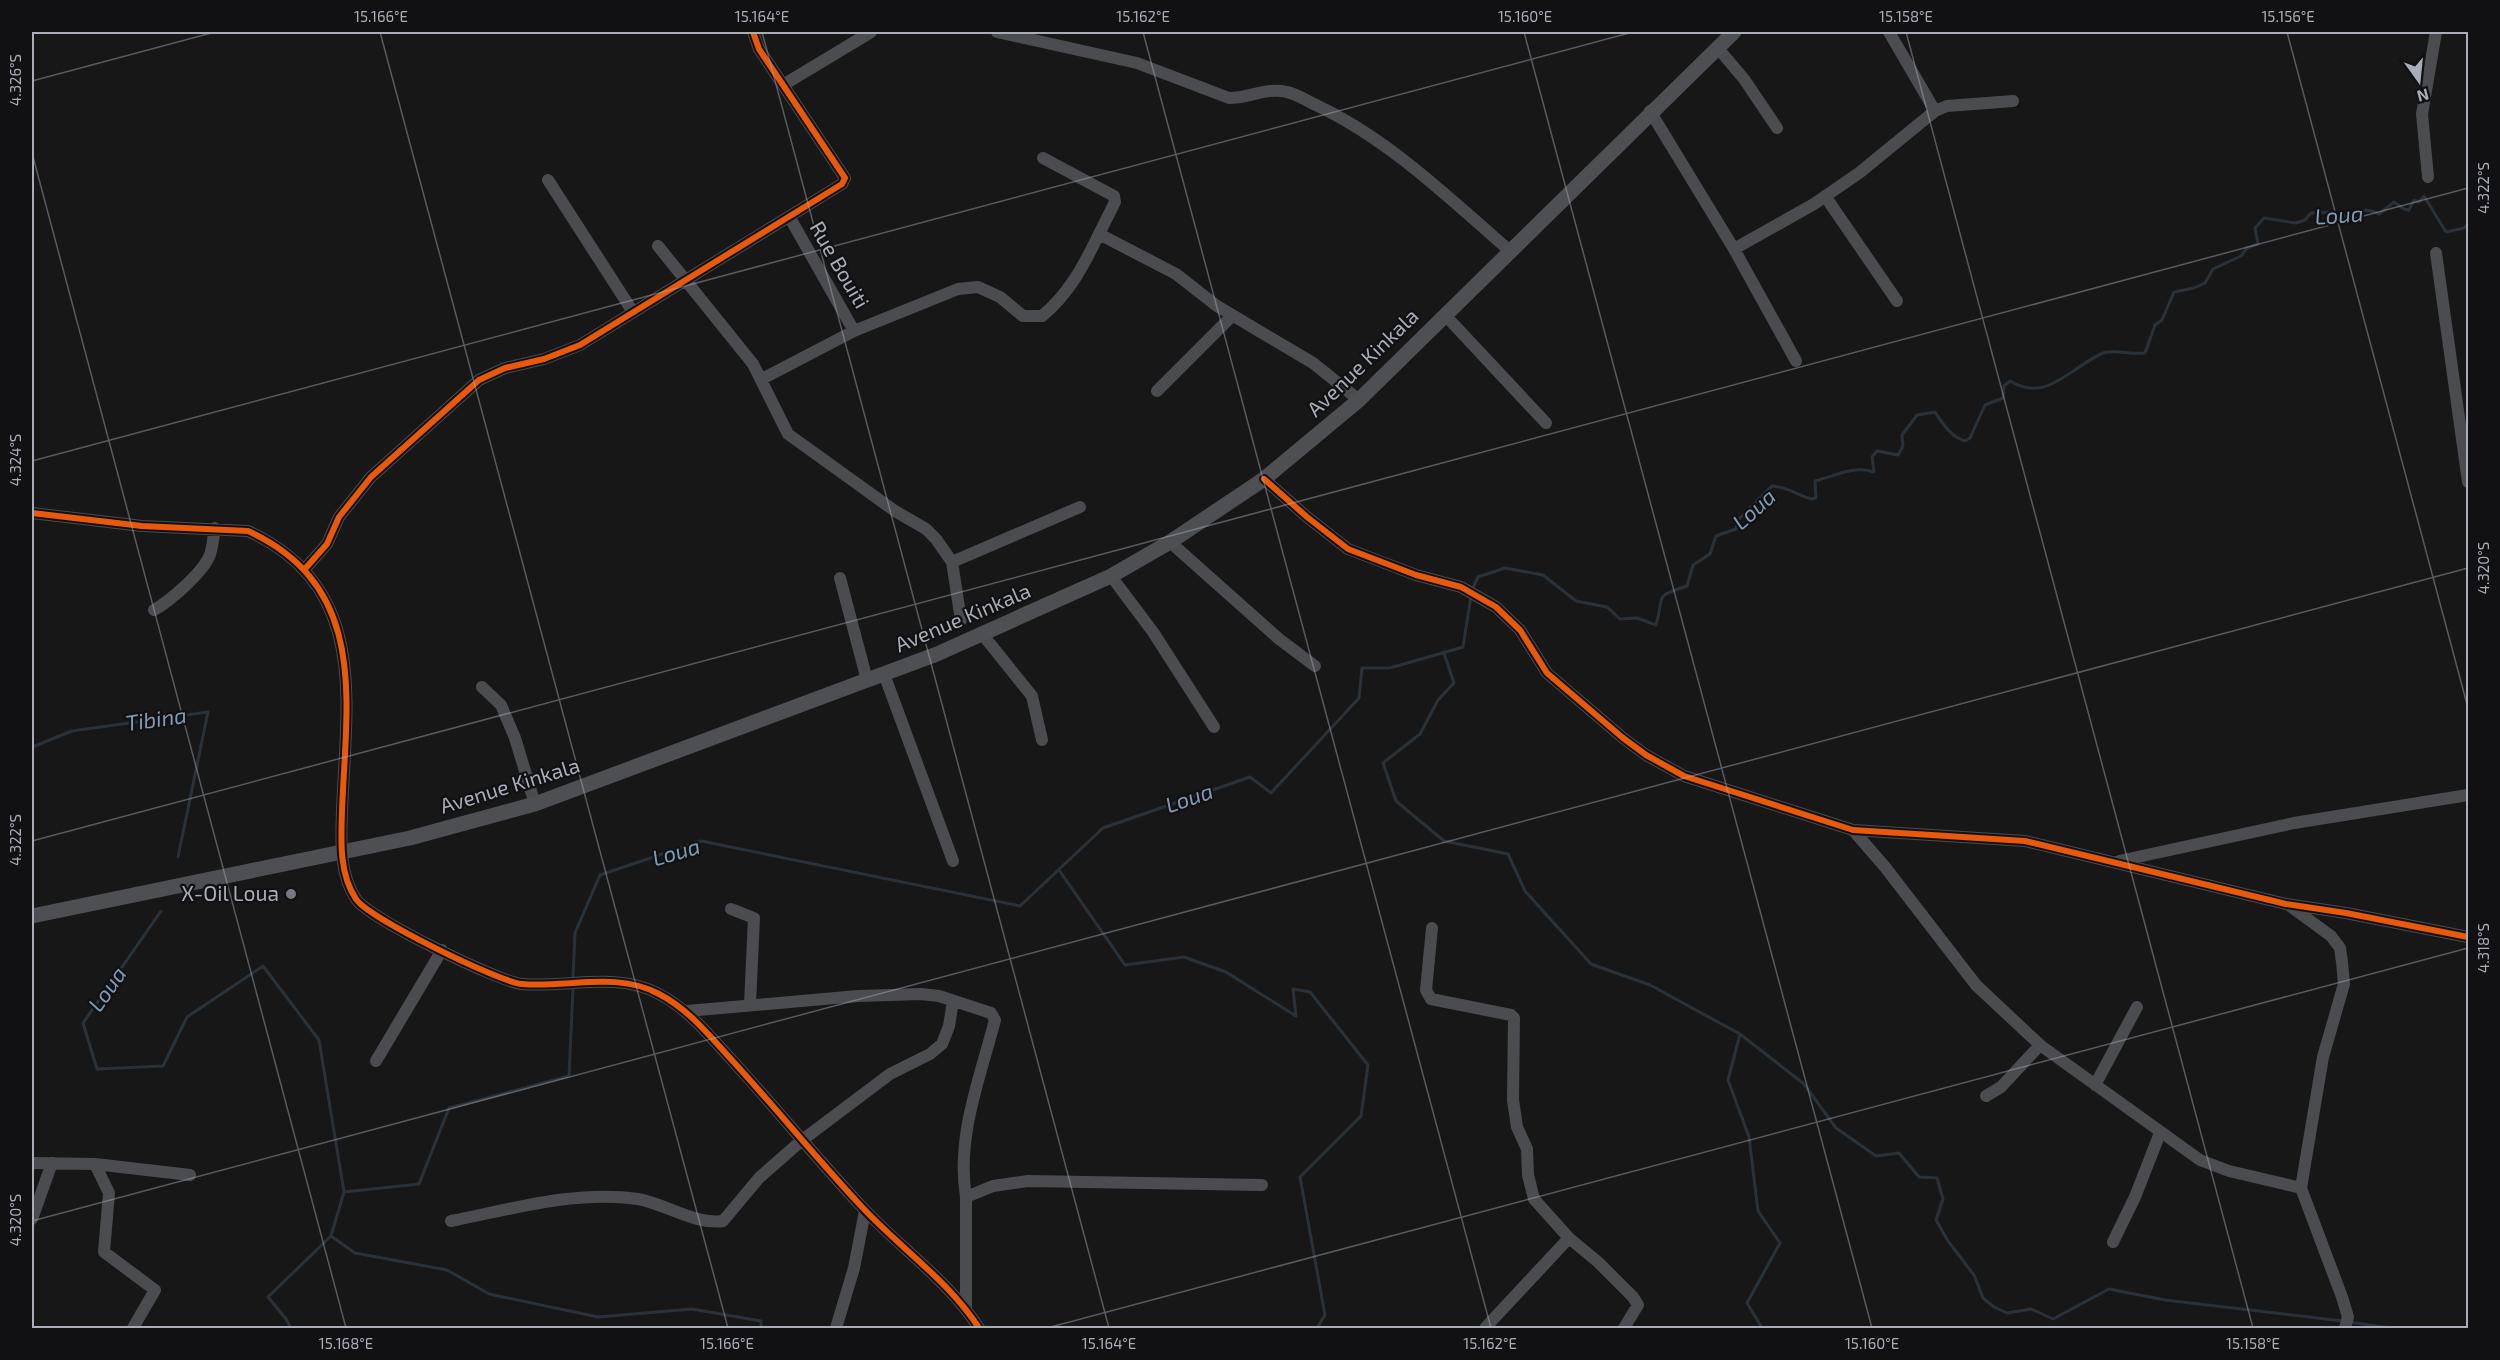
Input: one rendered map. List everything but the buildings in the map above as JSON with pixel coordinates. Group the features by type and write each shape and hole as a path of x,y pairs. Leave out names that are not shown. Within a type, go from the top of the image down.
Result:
{"main road":[{"name":"Avenue Kinkala","path":"32,916 420,835 535,804 983,635 1111,576 1170,542 1264,479 1359,400 1650,111 1734,32"}],"street":[{"path":"304,570 327,544 339,517 371,477 479,380 505,368 544,359 580,345 837,188 845,178 759,49 753,32"},
{"path":"783,85 871,32"},
{"path":"997,32 1137,63 1229,98 1245,98 1267,90 1288,92 1332,113 1393,150 1510,251"},
{"path":"1889,32 1935,111"},
{"path":"2428,177 2422,114 2436,32"},
{"path":"1717,47 1744,79 1777,128"},
{"path":"1734,249 1769,232 1825,196 1935,111 1947,106 2013,101"},
{"path":"1650,111 1734,249 1796,361"},
{"path":"762,379 854,331 958,289 978,287 1000,297 1023,316 1042,316 1061,301 1086,261 1115,202 1114,196 1043,158"},
{"path":"548,180 633,312"},
{"path":"1825,196 1897,301"},
{"name":"Rue Bouiti","path":"790,218 854,331"},
{"path":"1099,234 1176,274 1232,316 1313,363 1359,400"},
{"path":"658,246 732,335 762,379 789,434 896,512 926,529 952,562 961,620"},
{"path":"2436,253 2469,482"},
{"path":"1445,315 1545,423"},
{"path":"1157,391 1232,316"},
{"path":"1264,479 1348,549 1416,575 1461,586 1496,607 1521,630 1547,673 1646,755 1684,776 1852,830 2025,842 2116,861 2286,904 2469,937"},
{"path":"952,562 1080,507"},
{"path":"32,513 142,526 248,531 263,538 304,570 326,604 345,657 348,705 341,852 353,891 367,911 384,922 516,984 586,981 636,985 662,995 687,1011 774,1106 801,1141 865,1211 949,1287 979,1329"},
{"path":"154,610 169,600 203,566 209,556 215,528"},
{"path":"1170,542 1279,639 1315,666"},
{"path":"1111,576 1153,632 1214,727"},
{"path":"840,578 867,680"},
{"path":"983,635 1032,696 1042,740"},
{"path":"884,674 953,861"},
{"path":"482,687 501,705 515,738 535,804"},
{"path":"2116,861 2294,823 2469,795"},
{"path":"1852,830 1885,867 1976,984 2040,1045 2160,1133 2210,1164 2229,1171 2301,1188"},
{"path":"2286,904 2340,948 2344,984 2323,1057 2301,1188 2342,1297 2348,1317 2345,1329"},
{"path":"731,909 754,918 750,1004"},
{"path":"1432,928 1427,960 1428,996 1431,999 1511,1015 1516,1022 1513,1100 1517,1127 1527,1149 1530,1187 1534,1199 1569,1238 1634,1297 1638,1305 1624,1329"},
{"path":"375,1061 442,950"},
{"path":"687,1011 750,1004 921,994 991,1013 995,1020 964,1139 966,1309"},
{"path":"451,1221 548,1202 599,1197 639,1200 704,1219 723,1221 759,1178 801,1141 890,1074 930,1054 942,1044 949,1026 953,1001"},
{"path":"2095,1084 2137,1007"},
{"path":"1986,1096 2001,1087 2040,1045"},
{"path":"2114,1242 2135,1197 2160,1133"},
{"path":"32,1163 95,1164 190,1175"},
{"path":"32,1219 52,1163"},
{"path":"95,1164 109,1193 103,1250 155,1290 133,1329"},
{"path":"966,1197 993,1186 1028,1181 1262,1185"},
{"path":"836,1329 854,1268 865,1211"},
{"path":"1485,1329 1569,1238"}],"waterway":[{"name":"Loua","path":"1472,590 1478,577 1505,568 1543,575 1576,601 1607,607 1620,619 1637,618 1656,625 1662,598 1669,592 1687,586 1693,565 1710,554 1716,536 1736,529 1737,521 1772,486 1812,499 1816,498 1815,481 1852,470 1874,472 1872,457 1877,451 1898,455 1903,446 1902,435 1917,415 1935,412 1951,433 1965,441 1970,438 1985,405 2003,398 2004,386 2010,381 2023,387 2048,386 2103,353 2145,353 2155,325 2162,320 2174,292 2205,283 2213,269 2241,256 2247,248 2258,244 2255,228 2264,218 2296,223 2305,220 2311,213 2331,212 2334,217 2367,210 2379,214 2394,202 2409,210 2414,200 2419,202 2424,196 2446,232 2464,228 2468,224"},
{"name":"Loua","path":"573,978 575,933 600,875 701,841 1020,906 1103,828 1250,777 1271,793 1359,698 1362,668 1390,668 1463,647 1471,596"},
{"path":"1444,653 1454,683 1438,700 1420,734 1383,763 1396,801 1444,841 1508,854 1525,891 1591,964 1650,985 1740,1034 1728,1080 1749,1137 1758,1211 1780,1243 1747,1303 1762,1328"},
{"name":"Tibina","path":"32,747 72,731 208,712 178,857"},
{"path":"1059,870 1125,965 1184,957 1226,972 1296,1016 1293,989 1310,992 1368,1065 1361,1116 1300,1177 1325,1315 1317,1328"},
{"name":"Loua","path":"161,911 83,1023 97,1069 163,1066 187,1017 263,966 319,1040 344,1192 419,1184 449,1108 569,1076 573,988"},
{"path":"1740,1034 1804,1084 1836,1128 1876,1156 1899,1153 1919,1177 1937,1178 1943,1199 1936,1220 1948,1241 1974,1275 1983,1298 1994,1307 2007,1313 2031,1309 2053,1319 2109,1289 2165,1300 2342,1321"},
{"path":"344,1192 331,1236 355,1253 447,1270 489,1294 598,1317 692,1309 761,1321 761,1328"},
{"path":"291,1328 268,1297 331,1236"},
{"path":"2349,1322 2391,1328"}],"cycle path":[{"path":"304,570 327,544 339,517 371,477 479,380 505,368 544,359 580,345 842,184 845,178 759,49 753,32"},
{"path":"1264,479 1348,549 1416,575 1461,587 1496,607 1520,630 1547,673 1623,738 1646,755 1684,776 1853,830 2025,841 2286,904 2346,913 2468,937"},
{"path":"32,513 142,526 248,531 287,555 315,583 332,615 342,651 346,689 342,845 346,879 356,899 366,908 408,934 509,981 539,985 626,983 643,987 669,1000 706,1031 845,1189 953,1295 979,1328"}],"place":[{"name":"X-Oil Loua","path":"291,894"}]}
